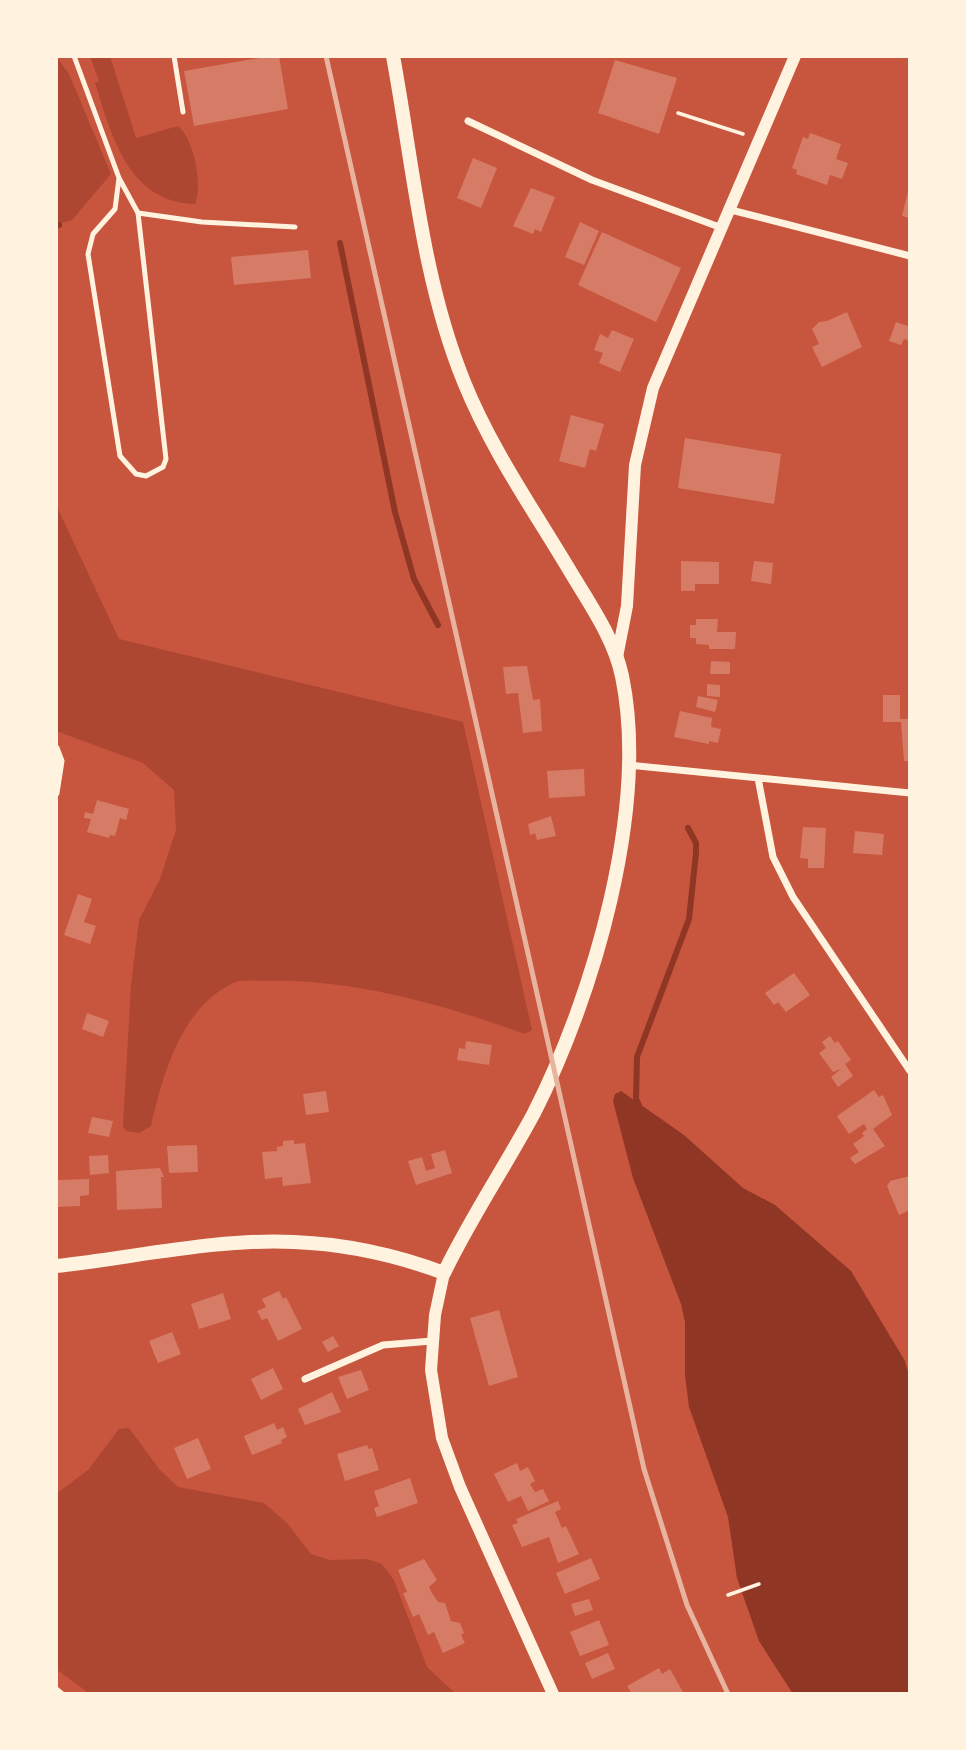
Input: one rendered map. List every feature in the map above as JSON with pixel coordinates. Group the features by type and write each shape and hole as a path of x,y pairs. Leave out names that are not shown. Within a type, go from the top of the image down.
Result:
{"main road":[{"path":"56,1266 233,1244 292,1241 381,1252 444,1273 460,1240 535,1110 563,1048 610,903 622,829 627,765 625,695 617,657 499,453 464,382 434,283 393,56"}],"street":[{"path":"617,657 627,606 632,499 639,435 661,368 724,229 795,56"},
{"path":"468,121 592,180 724,229"},
{"path":"731,210 910,256"},
{"path":"56,748 61,761 56,793"},
{"path":"627,765 910,793"},
{"path":"758,778 778,870 793,897 910,1071"},
{"path":"444,1273 432,1341 433,1397 449,1458 553,1694"},
{"path":"305,1379 383,1345 432,1341"},
{"path":"56,1690 61,1694"}],"lane":[{"path":"74,56 119,178 138,213 166,459 163,467 146,476 136,474 120,456 89,254 93,234 115,209 119,178"},
{"path":"174,56 183,112"},
{"path":"138,213 202,222 295,227"}],"path":[{"path":"678,113 746,135"},
{"path":"728,1595 759,1584"}],"shaded area":[{"path":"56,56 69,74 111,174 72,220 62,223 56,229"},
{"path":"90,56 110,56 136,138 178,126 184,132 196,163 198,186 195,204 172,200 154,192 138,179 126,163 108,124 95,83 99,81"},
{"path":"56,505 119,639 463,722 532,1030 525,1034 463,1013 364,989 297,981 237,982 215,994 187,1026 169,1064 151,1126 139,1133 126,1131 123,1126 131,985 139,920 160,879 176,830 174,790 143,763 56,731"},
{"path":"621,1091 684,1135 743,1188 775,1205 851,1271 905,1361 910,1379 910,1694 793,1694 759,1641 737,1578 728,1517 689,1407 685,1375 685,1322 681,1304 633,1178 613,1101 615,1094"},
{"path":"129,1428 160,1470 178,1487 264,1503 287,1523 311,1554 330,1560 367,1559 382,1564 394,1580 427,1667 456,1694 90,1694 56,1669 56,1494 88,1470 119,1429"}],"building":[{"path":"279,56 288,109 194,126 184,71"},
{"path":"615,60 677,78 659,134 598,113"},
{"path":"810,133 841,144 836,159 848,163 842,179 830,175 827,185 796,174 797,170 792,168 803,137 808,139"},
{"path":"473,158 497,168 481,208 457,198"},
{"path":"910,183 910,218 902,216"},
{"path":"531,188 555,197 541,232 535,229 533,234 513,226"},
{"path":"580,222 599,231 584,265 565,257"},
{"path":"602,232 681,268 656,322 578,285"},
{"path":"308,250 311,278 234,285 231,257"},
{"path":"847,312 862,347 822,367 812,347 819,344 812,329 819,322"},
{"path":"896,322 910,327 910,341 904,339 901,345 889,341"},
{"path":"612,330 634,339 620,372 599,363 603,353 594,350 600,334 608,338"},
{"path":"571,415 604,424 596,451 590,449 585,468 559,461"},
{"path":"685,438 781,454 774,504 678,488"},
{"path":"681,561 719,562 719,584 695,584 695,591 681,591"},
{"path":"754,561 773,563 771,584 751,581"},
{"path":"696,619 718,619 717,632 736,632 735,649 709,649 709,645 696,644 696,638 690,638 690,625 696,625"},
{"path":"711,661 730,662 730,674 710,674"},
{"path":"527,666 533,700 540,699 542,731 523,733 518,693 506,694 503,667"},
{"path":"707,684 720,685 720,697 707,696"},
{"path":"883,695 900,695 900,719 910,719 910,761 904,761 901,722 883,722"},
{"path":"698,696 718,700 715,712 696,707"},
{"path":"680,711 712,718 711,727 721,729 718,743 709,741 709,744 674,737"},
{"path":"584,769 585,796 549,798 547,771"},
{"path":"97,800 129,809 126,820 120,818 115,836 110,835 109,838 87,832 91,819 84,818 85,812 93,814"},
{"path":"551,816 556,836 537,840 535,833 530,835 528,824"},
{"path":"803,827 826,828 824,868 808,868 808,859 800,858"},
{"path":"855,831 884,834 882,855 853,853"},
{"path":"78,894 92,899 84,922 96,926 90,944 64,935"},
{"path":"794,973 810,995 786,1012 778,1002 774,1005 765,993"},
{"path":"87,1013 109,1021 103,1037 82,1029"},
{"path":"830,1036 835,1043 838,1041 851,1060 845,1064 853,1076 838,1087 831,1077 841,1069 833,1072 819,1053 826,1048 822,1042"},
{"path":"466,1041 492,1045 489,1065 457,1060 459,1048 465,1049"},
{"path":"874,1090 879,1097 883,1095 892,1115 873,1129 885,1146 855,1164 850,1158 859,1152 853,1144 864,1136 862,1133 867,1129 864,1124 849,1134 837,1116"},
{"path":"326,1091 329,1112 306,1115 303,1094"},
{"path":"92,1117 113,1121 109,1137 88,1133"},
{"path":"294,1140 294,1144 305,1143 311,1183 283,1186 282,1177 265,1179 262,1152 277,1151 277,1147 283,1146 283,1141"},
{"path":"197,1145 198,1172 169,1173 167,1146"},
{"path":"445,1150 452,1173 416,1185 408,1161 422,1157 426,1171 435,1168 431,1154"},
{"path":"108,1155 109,1173 90,1175 89,1156"},
{"path":"160,1168 164,1177 161,1177 162,1208 117,1210 116,1171"},
{"path":"910,1176 910,1210 899,1215 887,1186 890,1181"},
{"path":"89,1179 89,1195 80,1196 80,1206 56,1207 56,1180"},
{"path":"279,1291 283,1299 286,1297 302,1329 278,1341 267,1318 262,1320 257,1311 266,1307 262,1299"},
{"path":"223,1293 231,1319 199,1329 191,1304"},
{"path":"499,1310 518,1377 489,1386 470,1318"},
{"path":"172,1332 181,1354 158,1363 149,1341"},
{"path":"333,1336 339,1346 328,1352 322,1342"},
{"path":"273,1368 283,1389 261,1400 251,1379"},
{"path":"361,1370 369,1390 347,1399 338,1377"},
{"path":"332,1392 341,1412 305,1425 298,1409"},
{"path":"274,1423 277,1430 283,1427 287,1437 281,1440 282,1443 252,1455 244,1436"},
{"path":"198,1438 211,1469 187,1479 174,1448"},
{"path":"367,1445 369,1449 372,1448 379,1470 345,1481 337,1454"},
{"path":"517,1463 520,1471 528,1467 535,1481 530,1484 535,1492 543,1489 549,1501 528,1511 521,1496 508,1502 494,1474"},
{"path":"410,1478 418,1503 377,1517 374,1508 379,1506 374,1491"},
{"path":"558,1501 561,1509 555,1512 562,1528 566,1526 579,1554 558,1563 549,1537 522,1547 512,1525 518,1523 516,1519"},
{"path":"591,1558 600,1579 565,1594 556,1573"},
{"path":"424,1559 437,1580 429,1587 432,1593 438,1602 445,1603 451,1621 460,1623 464,1633 461,1635 465,1643 443,1653 434,1632 428,1635 419,1614 413,1617 403,1593 407,1592 398,1570"},
{"path":"589,1599 593,1610 575,1616 571,1604"},
{"path":"599,1620 609,1645 580,1656 570,1632"},
{"path":"608,1653 615,1669 592,1679 585,1663"},
{"path":"659,1668 662,1674 670,1669 684,1694 632,1694 627,1686"}],"waterway":[{"path":"340,243 395,512 414,579 438,625"},
{"path":"639,1105 636,1099 637,1057 689,919 696,843 688,828"}],"railway":[{"path":"326,56 644,1469 687,1605 728,1694"}]}
